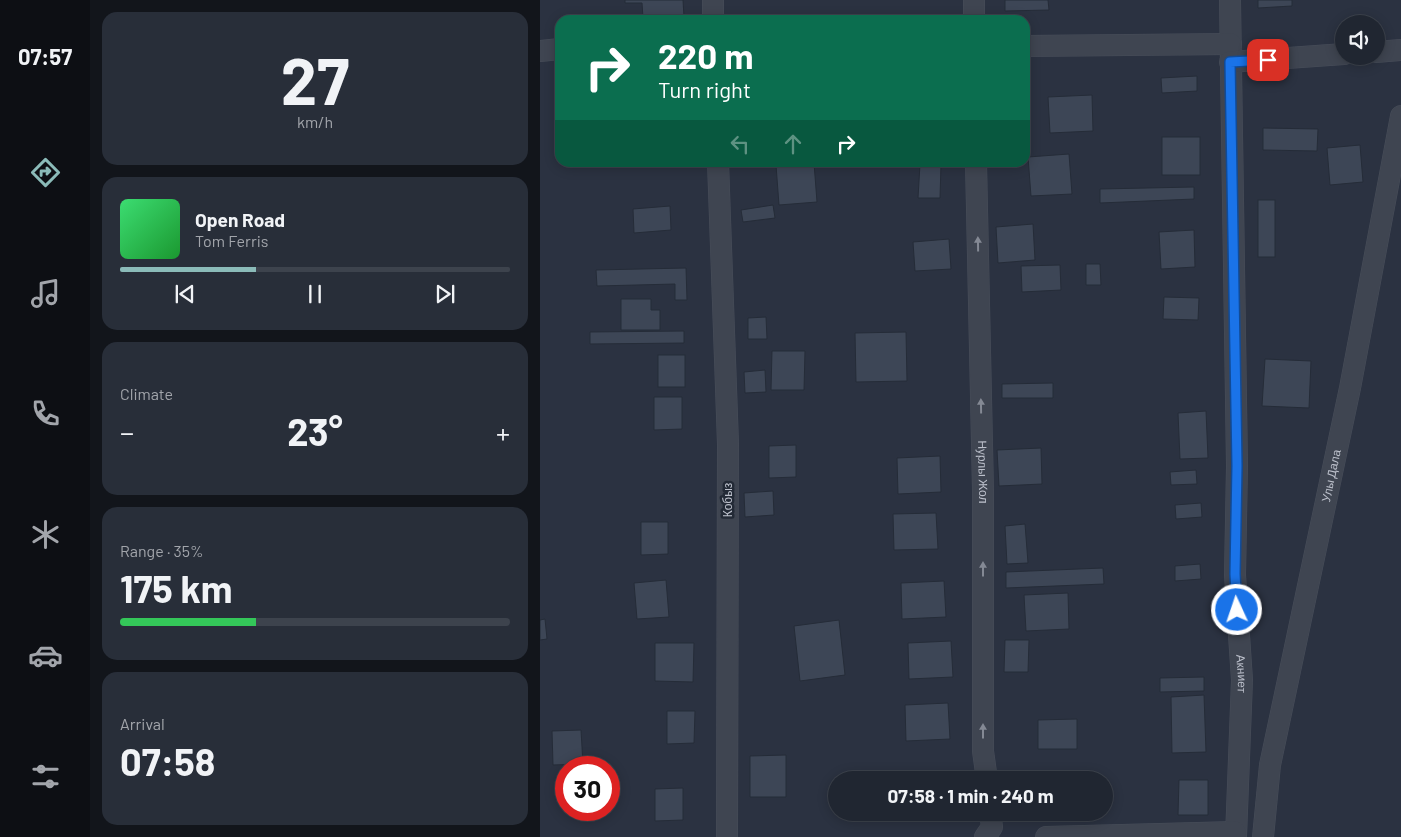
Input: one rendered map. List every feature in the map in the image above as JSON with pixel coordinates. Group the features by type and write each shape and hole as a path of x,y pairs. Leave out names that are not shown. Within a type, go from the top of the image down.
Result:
{"street":[{"path":"713,0 713,15"},
{"path":"974,0 974,15"},
{"name":"Акниет","path":"1230,0 1237,466 1235,574 1242,680 1236,835"},
{"path":"1030,46 1231,53 1335,54"},
{"path":"540,51 555,50"},
{"path":"1385,51 1401,50"},
{"name":"Улы Дала","path":"1263,837 1270,765 1350,388 1401,116"},
{"name":"Кобыз","path":"718,167 728,444 727,837"},
{"name":"Нурлы Жол","path":"976,167 983,500 983,751 986,771"},
{"path":"986,837 992,827 991,821"},
{"path":"1046,837 1236,835"}],"building":[{"path":"625,0 683,0 684,15 643,15 642,3 625,3"},
{"path":"1005,0 1048,0 1049,10 1005,11"},
{"path":"1258,0 1292,0 1292,6 1258,8"},
{"path":"1197,76 1197,91 1162,93 1161,78"},
{"path":"1092,95 1093,131 1050,133 1048,97"},
{"path":"1263,128 1318,129 1317,151 1263,150"},
{"path":"1162,137 1200,137 1200,175 1162,175"},
{"path":"1360,145 1363,182 1330,185 1327,148"},
{"path":"1069,154 1072,194 1031,196 1030,157"},
{"path":"776,167 814,167 817,202 779,205"},
{"path":"920,167 941,167 940,198 918,198"},
{"path":"1194,187 1194,199 1100,203 1100,189"},
{"path":"1258,200 1275,200 1275,257 1258,257"},
{"path":"773,205 775,218 743,222 741,210"},
{"path":"670,206 671,230 634,233 633,209"},
{"path":"1033,224 1035,260 998,263 996,227"},
{"path":"1194,230 1195,267 1161,269 1159,232"},
{"path":"949,239 951,269 915,271 913,242"},
{"path":"1086,264 1100,264 1101,285 1086,285"},
{"path":"1060,265 1061,290 1022,292 1021,266"},
{"path":"686,268 687,300 675,300 675,284 597,286 596,270"},
{"path":"1164,297 1199,298 1198,320 1163,319"},
{"path":"621,299 651,299 651,310 660,310 660,330 621,330"},
{"path":"766,317 767,339 748,339 748,318"},
{"path":"684,331 684,343 590,344 590,332"},
{"path":"906,332 907,381 856,382 855,333"},
{"path":"772,351 805,351 804,390 771,390"},
{"path":"658,355 685,355 685,387 658,387"},
{"path":"1265,359 1311,361 1309,408 1262,406"},
{"path":"765,370 766,392 745,393 744,372"},
{"path":"1053,383 1053,398 1002,398 1002,384"},
{"path":"654,397 682,397 682,429 654,430"},
{"path":"1206,411 1208,458 1180,459 1178,413"},
{"path":"796,445 796,477 769,478 769,446"},
{"path":"1041,448 1042,484 999,486 997,450"},
{"path":"940,456 941,492 898,494 897,458"},
{"path":"1196,470 1197,484 1171,485 1170,472"},
{"path":"773,491 774,515 745,517 744,493"},
{"path":"1201,503 1202,517 1176,519 1175,505"},
{"path":"936,513 938,549 894,550 893,514"},
{"path":"641,522 668,522 668,554 641,555"},
{"path":"1025,524 1028,563 1007,564 1005,526"},
{"path":"1200,564 1201,579 1175,581 1175,566"},
{"path":"1103,568 1104,584 1006,588 1006,572"},
{"path":"666,580 669,617 637,619 634,583"},
{"path":"944,581 946,617 902,619 901,583"},
{"path":"1068,593 1069,629 1026,631 1024,595"},
{"path":"545,619 547,639 540,640 540,620"},
{"path":"839,620 845,675 800,681 794,626"},
{"path":"1005,640 1029,640 1028,672 1004,672"},
{"path":"951,641 953,677 909,679 908,643"},
{"path":"655,643 694,643 693,682 655,681"},
{"path":"1204,677 1204,691 1160,692 1160,678"},
{"path":"1204,695 1206,752 1172,753 1171,697"},
{"path":"948,703 950,739 906,741 905,705"},
{"path":"667,711 695,711 694,743 667,744"},
{"path":"1077,719 1077,749 1038,749 1038,720"},
{"path":"581,730 583,756 555,756 555,765 553,765 552,731"},
{"path":"786,755 786,797 750,797 750,756"},
{"path":"1179,780 1208,780 1208,815 1178,815"},
{"path":"683,788 683,820 655,821 655,789"}],"route":[{"path":"1237,610 1235,574 1237,466 1230,62 1268,60"}]}
